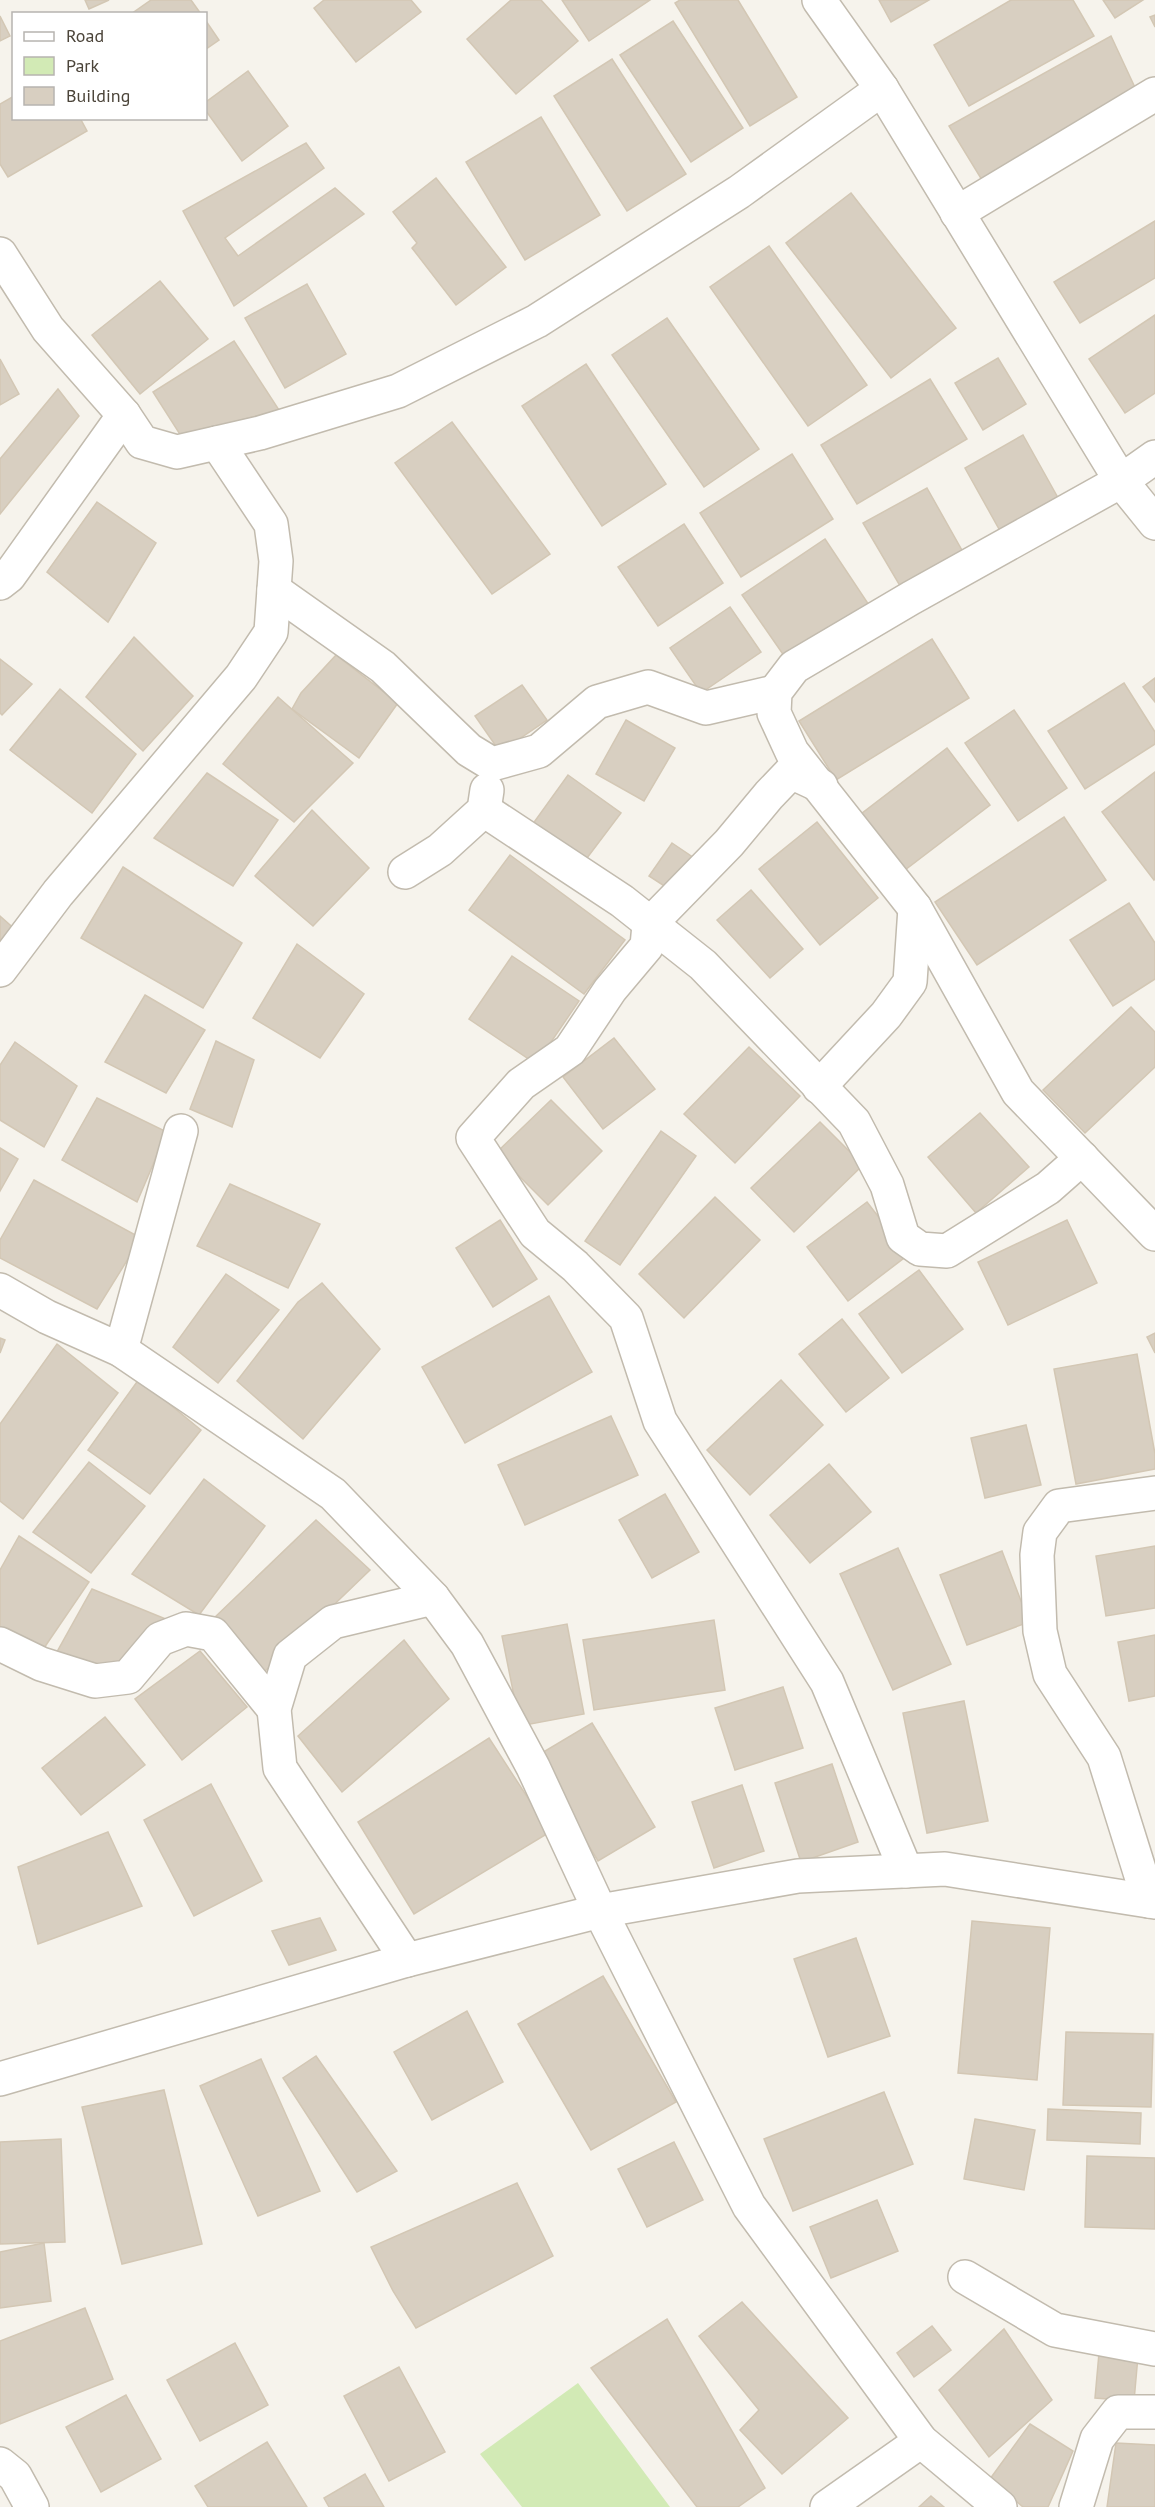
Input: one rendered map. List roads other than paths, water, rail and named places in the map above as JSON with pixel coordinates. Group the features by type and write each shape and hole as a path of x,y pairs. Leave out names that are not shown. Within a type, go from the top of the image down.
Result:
{"street":[{"path":"819,0 882,89 1121,481 1155,524"},
{"path":"0,254 48,329 124,415 142,442 177,452 260,433 398,391 537,321 739,192 882,89"},
{"path":"957,213 1155,94"},
{"path":"0,583 9,576 124,415"},
{"path":"0,970 58,893 241,677 271,632 276,561 271,524 217,443"},
{"path":"1155,457 1121,481 911,598 794,668 775,692 774,713 792,752 915,908 1018,1092 1155,1234"},
{"path":"274,590 383,667 469,750 492,764 539,751 597,702 648,687 706,708 775,692"},
{"path":"405,872 440,850 484,810 492,764"},
{"path":"821,786 791,772 729,843 649,925 647,946 610,990 570,1050 521,1084 473,1138 535,1233 575,1266 626,1318 660,1421 827,1682 906,1871"},
{"path":"484,810 622,901 649,925 702,965 774,1037 854,1122 887,1185 903,1237 920,1249 947,1251 1048,1188 1082,1158"},
{"path":"819,1087 886,1015 910,982 915,908"},
{"path":"121,1350 181,1131"},
{"path":"0,1290 47,1317 121,1350 333,1494 433,1598 467,1644 533,1767 600,1911 750,2206 921,2440 1000,2507"},
{"path":"0,2079 407,1960 600,1911 798,1876 945,1869 1152,1901 1104,1757 1050,1674 1040,1631 1037,1555 1040,1532 1059,1506 1155,1493"},
{"path":"407,1960 280,1768 274,1709 290,1656 333,1622 433,1598"},
{"path":"0,1644 41,1664 95,1681 128,1677 160,1639 186,1629 213,1634 274,1709"},
{"path":"965,2277 1055,2330 1155,2349"},
{"path":"1076,2507 1097,2439 1118,2412 1155,2412"},
{"path":"827,2507 921,2440"},
{"path":"0,2464 15,2476 32,2507"}]}
